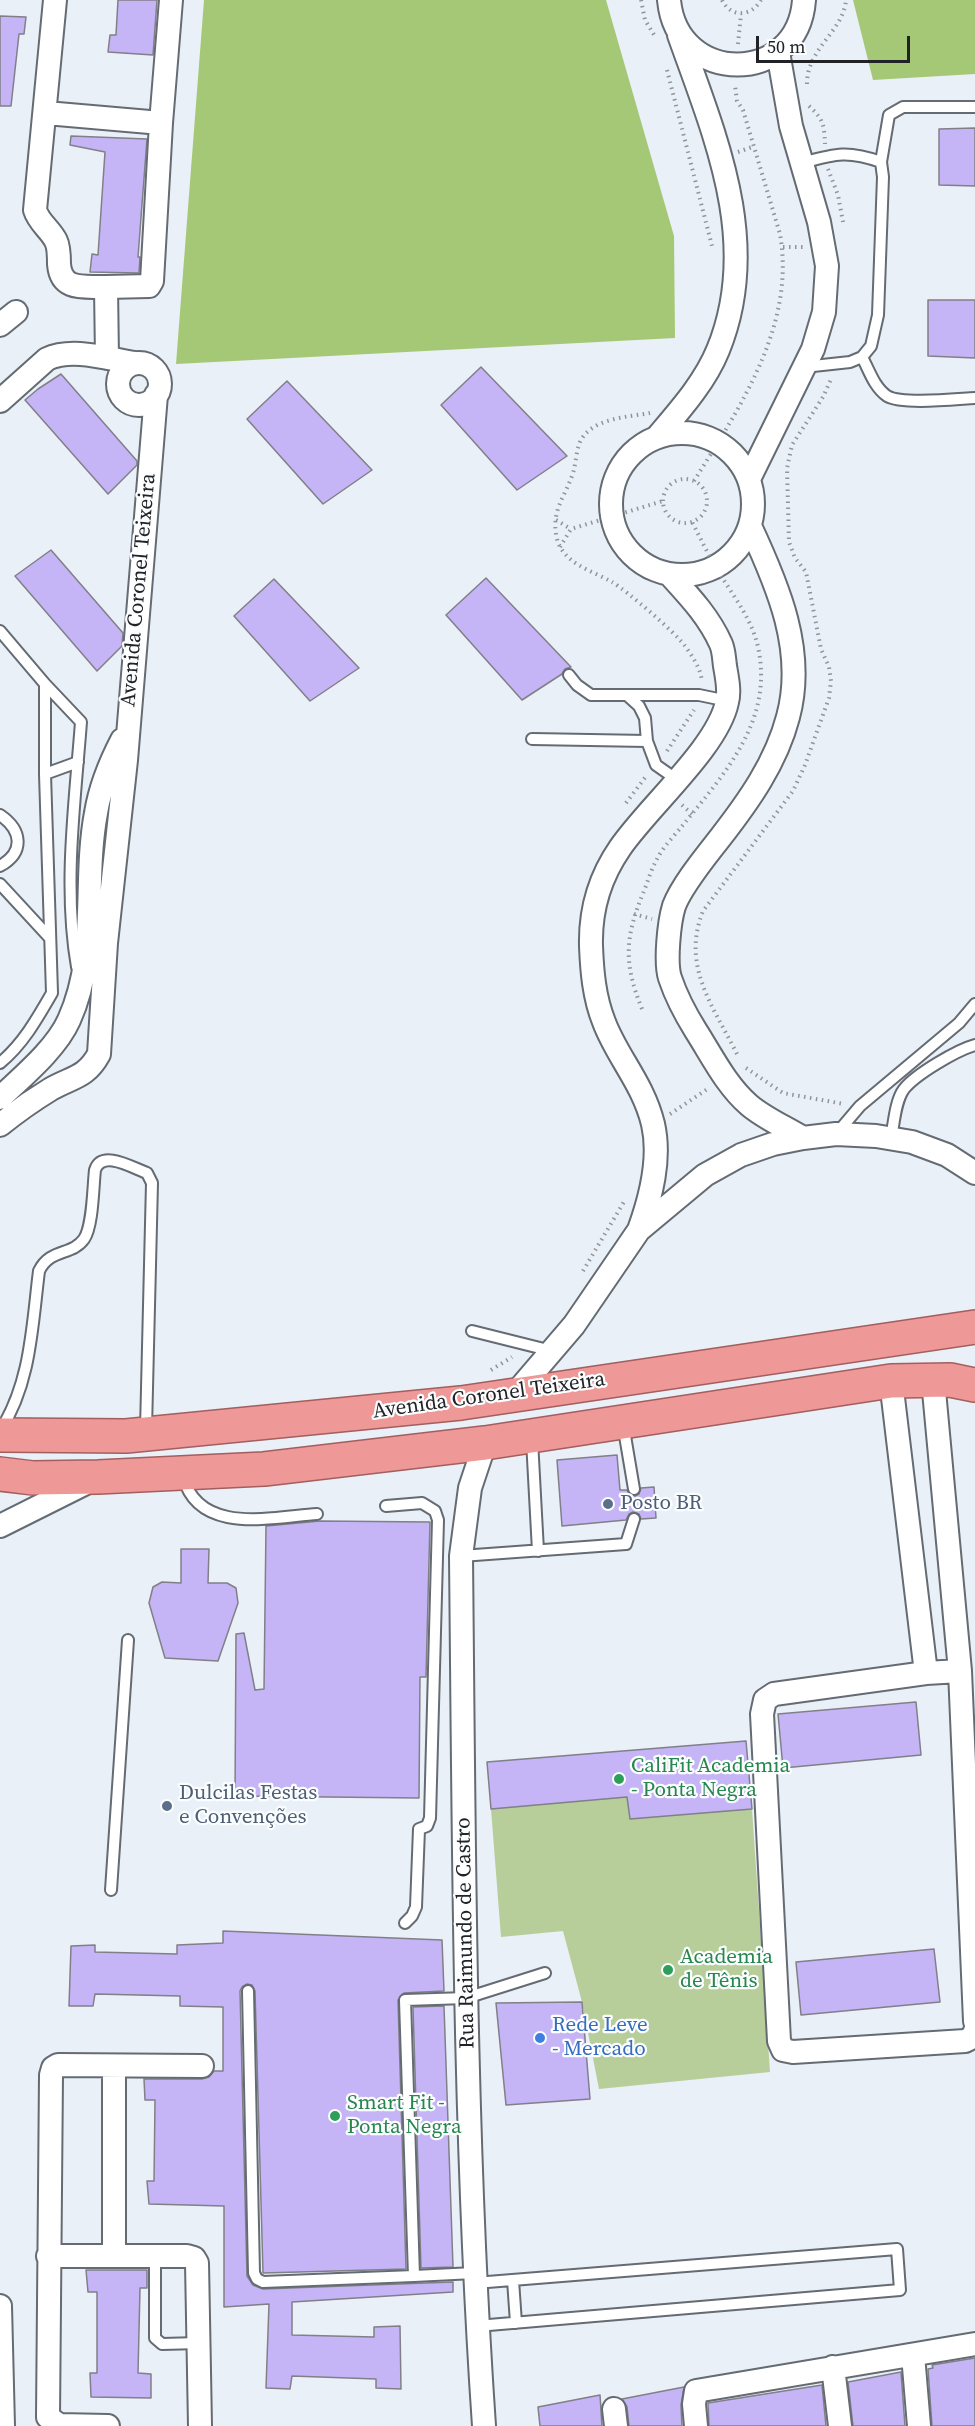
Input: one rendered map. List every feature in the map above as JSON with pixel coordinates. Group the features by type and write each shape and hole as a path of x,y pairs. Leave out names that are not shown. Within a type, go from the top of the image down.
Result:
{"highway":[{"name":"Avenida Coronel Teixeira","path":"0,1433 71,1437 146,1435 449,1404 975,1327"},
{"name":"Avenida Coronel Teixeira","path":"0,1474 33,1478 98,1477 264,1469 484,1443 891,1381 933,1380 975,1385"}],"street":[{"path":"55,0 35,210 38,220 56,241 60,274 66,282 75,286 106,287 149,286 152,281 171,0"},
{"path":"658,436 680,433 702,436 718,442 738,460 749,479 754,502 750,526 741,544 728,559 716,568 691,575 670,575 650,569 633,557 620,541 611,516 610,500 614,480 624,461 639,447 658,436 689,398 718,351 735,295 735,224 722,158 670,14 669,0"},
{"path":"679,35 694,51 713,62 735,66 758,62 778,52 794,35 803,14 804,0"},
{"path":"749,479 813,349 824,312 827,266 819,222 787,105 778,52"},
{"path":"46,113 161,123"},
{"path":"106,287 107,358"},
{"path":"0,401 47,359 67,353 122,393 132,403 145,403 156,395"},
{"name":"Avenida Coronel Teixeira","path":"67,353 151,367 156,372 159,388 156,395 151,449 126,760 106,943 101,1032"},
{"path":"122,393 122,371 135,363"},
{"name":"Avenida Coronel Teixeira","path":"122,393 151,449"},
{"path":"750,526 774,581 788,623 795,663 789,716 774,756 747,803 700,864 675,906 669,941 669,976 688,1017 725,1078 749,1105 803,1138"},
{"path":"639,1230 655,1171 653,1124 640,1086 604,1022 593,979 591,928 597,890 620,848 704,746 722,719 728,701 722,646 704,613 670,575"},
{"path":"0,1098 44,1055 69,1022 85,968 96,812 111,761 127,731"},
{"path":"0,1125 31,1101 67,1081 80,1077 91,1068 99,1054 101,1032 69,1022"},
{"path":"44,1055 67,1081"},
{"path":"516,1394 574,1325 639,1230 705,1175 741,1155 773,1144 836,1134 891,1138 912,1142 947,1155 975,1173"},
{"path":"933,1380 960,1671 975,2021"},
{"path":"891,1381 926,1673"},
{"name":"Rua Raimundo de Castro","path":"483,2426 474,2278 466,1998 461,1556 471,1488 484,1443"},
{"path":"0,1526 98,1477"},
{"path":"960,1671 926,1673 774,1694 765,1701 762,1714 779,2042 783,2050 805,2051 965,2042 973,2037 975,2031"},
{"path":"108,2426 59,2425 48,2417 51,2075 53,2068 58,2065 202,2066"},
{"path":"114,2067 114,2256"},
{"path":"48,2256 188,2256 194,2258 197,2263 200,2343 200,2426"},
{"path":"0,2306 3,2426"},
{"path":"696,2426 694,2404 696,2391 975,2344"},
{"path":"912,2355 919,2426"},
{"path":"833,2367 840,2426"}],"lane":[{"path":"804,367 850,362 862,357 871,346 878,315 883,177 880,162 889,115 903,107 975,107"},
{"path":"802,163 834,154 852,153 880,162"},
{"path":"862,357 875,383 888,397 921,401 975,398"},
{"path":"0,631 81,722 71,882 73,946 80,989"},
{"path":"569,675 577,686 591,695 699,695 728,701"},
{"path":"0,1063 19,1044 52,993 45,774 45,684"},
{"path":"628,696 639,706 645,718 647,741 656,765 676,779"},
{"path":"532,739 647,741"},
{"path":"45,774 78,762"},
{"path":"0,815 14,826 17,847 11,860 0,866"},
{"path":"0,884 49,937"},
{"path":"836,1134 860,1106 958,1023 975,1004"},
{"path":"891,1138 896,1112 904,1089 944,1058 975,1045"},
{"path":"0,1433 12,1413 26,1370 39,1271 51,1256 83,1241 88,1230 95,1170 97,1164 109,1160 147,1173 152,1183 146,1435"},
{"path":"472,1331 552,1351"},
{"path":"623,1421 634,1489"},
{"path":"532,1435 538,1551"},
{"path":"183,1473 190,1494 197,1503 218,1515 236,1520 317,1514"},
{"path":"386,1506 422,1503 435,1510 438,1520 430,1818 427,1826 419,1829 416,1907 405,1923"},
{"path":"461,1556 626,1544 634,1519"},
{"path":"111,1890 128,1640"},
{"path":"414,2276 405,2000 466,1998 545,1973"},
{"path":"248,1991 254,2273 256,2279 263,2282 414,2276 513,2280 897,2249 900,2289 477,2326"},
{"path":"155,2256 154,2338 162,2344 200,2343"},
{"path":"513,2280 516,2323"}],"path":[{"path":"722,0 732,12 741,14 756,8 760,0"},
{"path":"684,479 694,481 703,488 707,497 707,508 701,517 692,522 682,523 672,519 665,511 663,501 666,490 674,483 684,479"},
{"path":"560,548 572,529 663,501"},
{"path":"556,520 572,529"},
{"path":"653,1124 725,1078"}],"green space":[{"path":"204,0 606,0 674,236 675,338 176,364"},
{"path":"853,0 975,0 975,74 873,80"},
{"name":"Academia de Tênis","path":"627,1797 630,1819 752,1809 770,2072 599,2089 582,2002 563,1931 501,1937 491,1809"}],"building":[{"path":"118,0 157,0 153,55 108,52 110,35 116,35"},
{"path":"0,16 26,17 24,34 19,34 11,106 0,106"},
{"path":"975,128 975,186 939,185 939,129"},
{"path":"71,136 147,139 138,257 140,257 139,273 90,272 92,254 98,255 105,152 70,145"},
{"path":"928,300 975,300 975,358 928,356"},
{"path":"481,367 567,456 517,490 441,405"},
{"path":"61,374 137,461 137,465 108,494 25,400"},
{"path":"287,381 372,470 323,504 247,419"},
{"path":"51,550 123,633 122,646 97,671 15,576"},
{"path":"486,578 571,667 522,700 446,615"},
{"path":"274,579 359,668 310,701 234,616"},
{"name":"Posto BR","path":"617,1455 620,1490 627,1490 629,1494 635,1496 639,1494 641,1488 654,1487 656,1518 641,1519 639,1514 633,1512 626,1520 562,1526 557,1460"},
{"path":"320,1521 430,1522 426,1677 420,1677 419,1798 235,1796 236,1634 244,1633 255,1690 264,1689 266,1526"},
{"path":"181,1549 209,1549 208,1583 227,1583 236,1588 238,1603 218,1661 165,1658 149,1603 153,1587 162,1582 181,1583"},
{"path":"916,1702 921,1755 783,1768 778,1714"},
{"name":"CaliFit Academia - Ponta Negra","path":"746,1741 752,1809 630,1819 627,1797 491,1809 487,1762"},
{"name":"Smart Fit - Ponta Negra","path":"223,1931 442,1940 444,1991 404,1993 398,2000 406,2269 263,2273 255,1991 252,1985 247,1984 240,1991 247,2276 253,2285 263,2289 453,2282 453,2292 292,2302 292,2335 374,2337 374,2327 400,2326 401,2389 376,2388 376,2379 292,2376 290,2389 266,2388 269,2304 224,2307 224,2206 149,2204 147,2181 154,2181 155,2100 145,2100 144,2079 202,2079 209,2077 214,2071 223,2071 223,2007 180,2006 180,1996 95,1994 93,2006 69,2006 71,1946 95,1945 95,1952 177,1954 177,1945 223,1943"},
{"path":"934,1949 940,2002 801,2015 796,1962"},
{"path":"582,2002 590,2099 506,2105 496,2003"},
{"path":"444,2006 453,2267 421,2268 413,2007"},
{"path":"86,2270 147,2270 147,2288 140,2288 138,2373 151,2374 151,2398 91,2397 90,2373 97,2373 97,2292 88,2292"},
{"path":"975,2358 975,2426 932,2426 928,2369 933,2368 932,2365"},
{"path":"901,2372 905,2426 853,2426 848,2382"},
{"path":"822,2385 826,2426 709,2426 708,2403"},
{"path":"684,2387 681,2405 682,2426 629,2426 627,2407 622,2399"},
{"path":"600,2395 602,2426 540,2426 538,2407"}],"place":[{"name":"Posto BR","path":"608,1504"},
{"name":"CaliFit Academia - Ponta Negra","path":"619,1779"},
{"name":"Dulcilas Festas e Convenções","path":"167,1806"},
{"name":"Academia de Tênis","path":"668,1970"},
{"name":"Rede Leve - Mercado","path":"540,2038"},
{"name":"Smart Fit - Ponta Negra","path":"335,2116"}]}
